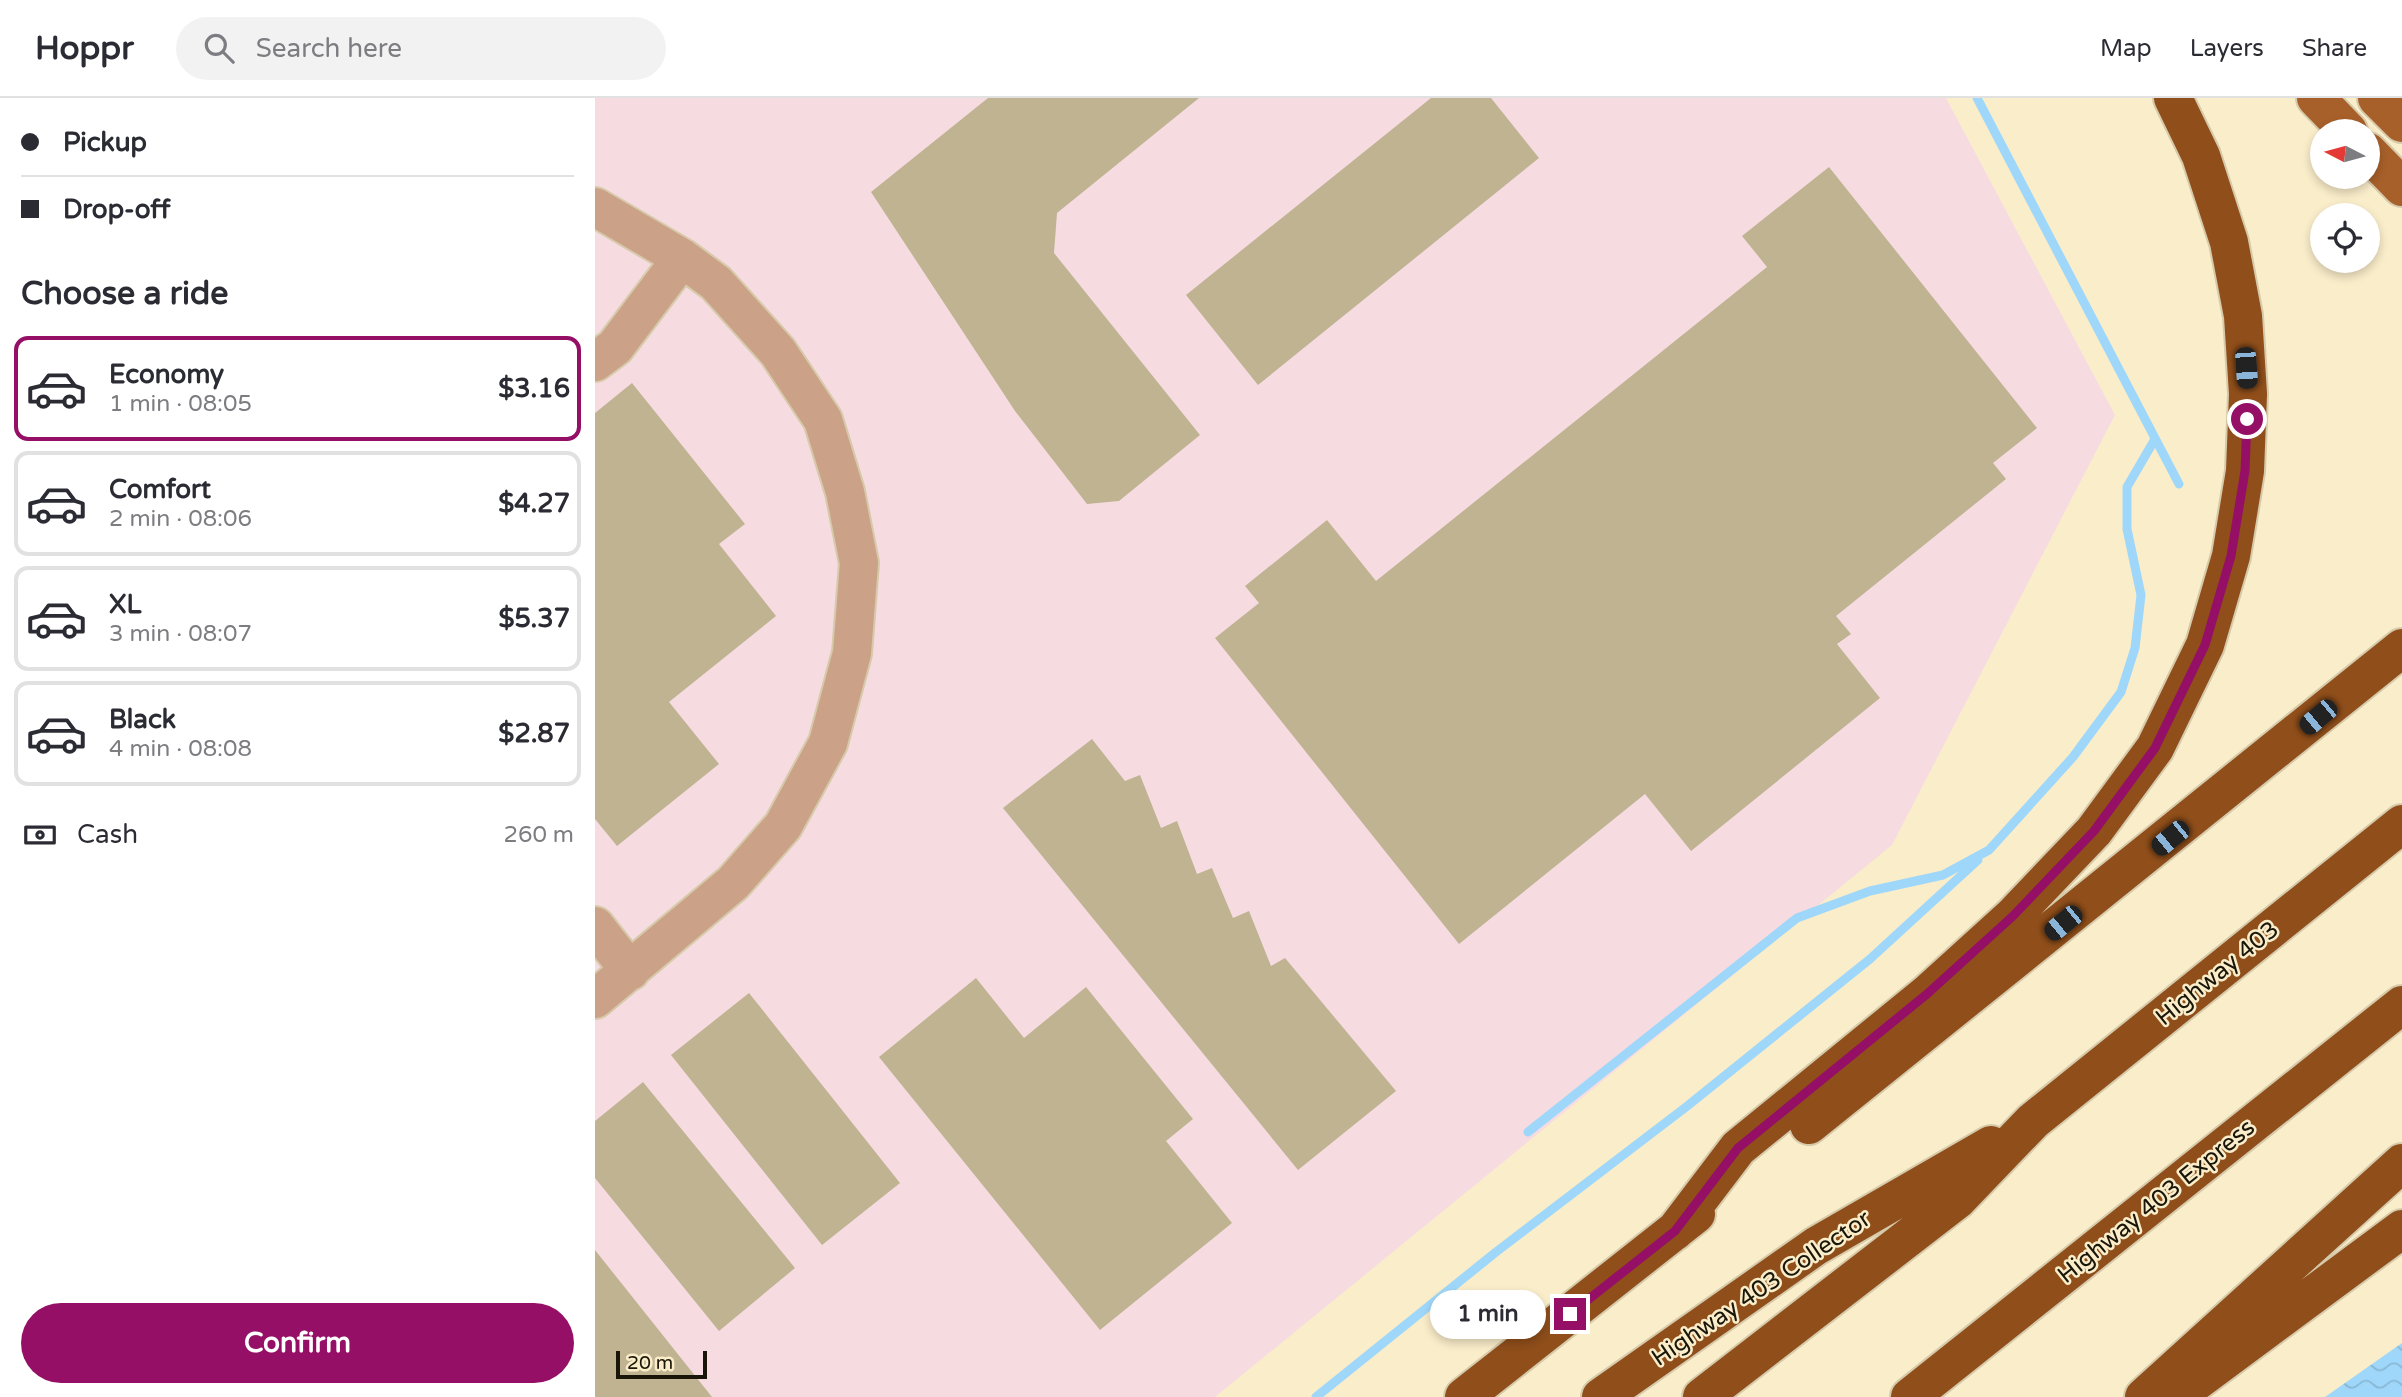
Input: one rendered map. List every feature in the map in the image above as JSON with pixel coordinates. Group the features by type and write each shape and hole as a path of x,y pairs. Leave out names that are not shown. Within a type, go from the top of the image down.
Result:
{"highway":[{"path":"1675,1231 1738,1148 1927,994 2013,916 2094,831 2155,748 2205,645 2231,556 2245,471 2248,394 2243,316 2229,242 2201,156 2173,98"},
{"path":"1464,1397 1977,992 2402,648"},
{"name":"Highway 403","path":"2033,1121 2402,824"},
{"name":"Highway 403 Express","path":"1910,1397 2402,1005"},
{"path":"1702,1397 1957,1200 2033,1121"},
{"name":"Highway 403 Collector","path":"1601,1397 1816,1246 2033,1121"},
{"path":"2144,1397 2402,1163"},
{"path":"2175,1397 2402,1229"}],"main road":[{"path":"2316,98 2336,119"},
{"path":"2377,98 2402,123"},
{"path":"2380,164 2402,187"}],"street":[{"path":"595,207 681,258 716,283 778,352 823,420 845,492 859,563 852,653 832,731 783,826 733,884 595,999"},
{"path":"595,362 615,346 681,258"},
{"path":"595,926 630,971"}],"shaded area":[{"path":"595,98 1946,98 2115,415 1892,845 1215,1397 595,1397"}],"water":[{"path":"2402,1343 2402,1397 2325,1397"}],"building":[{"path":"988,98 1199,98 1057,213 1054,253 1200,435 1119,501 1087,504 1015,411 871,192"},
{"path":"1431,98 1491,98 1539,158 1258,385 1186,295"},
{"path":"1829,167 2037,428 1993,463 2006,479 1836,616 1851,634 1837,644 1880,698 1691,851 1645,794 1459,944 1215,638 1259,603 1245,586 1327,520 1376,581 1767,267 1742,236"},
{"path":"632,383 745,524 719,544 776,616 669,702 719,764 617,846 595,819 595,413"},
{"path":"1092,739 1125,781 1140,775 1161,828 1177,821 1197,874 1212,868 1233,918 1249,911 1271,966 1285,958 1396,1091 1298,1170 1003,808"},
{"path":"976,978 1024,1038 1086,987 1193,1119 1166,1141 1232,1223 1100,1330 879,1057"},
{"path":"749,993 900,1183 822,1245 671,1055"},
{"path":"643,1082 795,1268 719,1331 595,1178 595,1121"},
{"path":"595,1250 712,1397 595,1397"}],"waterway":[{"path":"1977,98 2179,484"},
{"path":"1528,1132 1797,918 1870,891 1943,875 1989,850 2073,757 2121,692 2135,648 2141,595 2127,529 2127,487 2155,439"},
{"path":"1316,1397 1496,1252 1686,1107 1870,959 1978,860"}],"route":[{"path":"1570,1314 1675,1231 1738,1148 1927,994 2013,916 2094,831 2155,748 2205,645 2231,556 2245,471 2247,419"}]}
